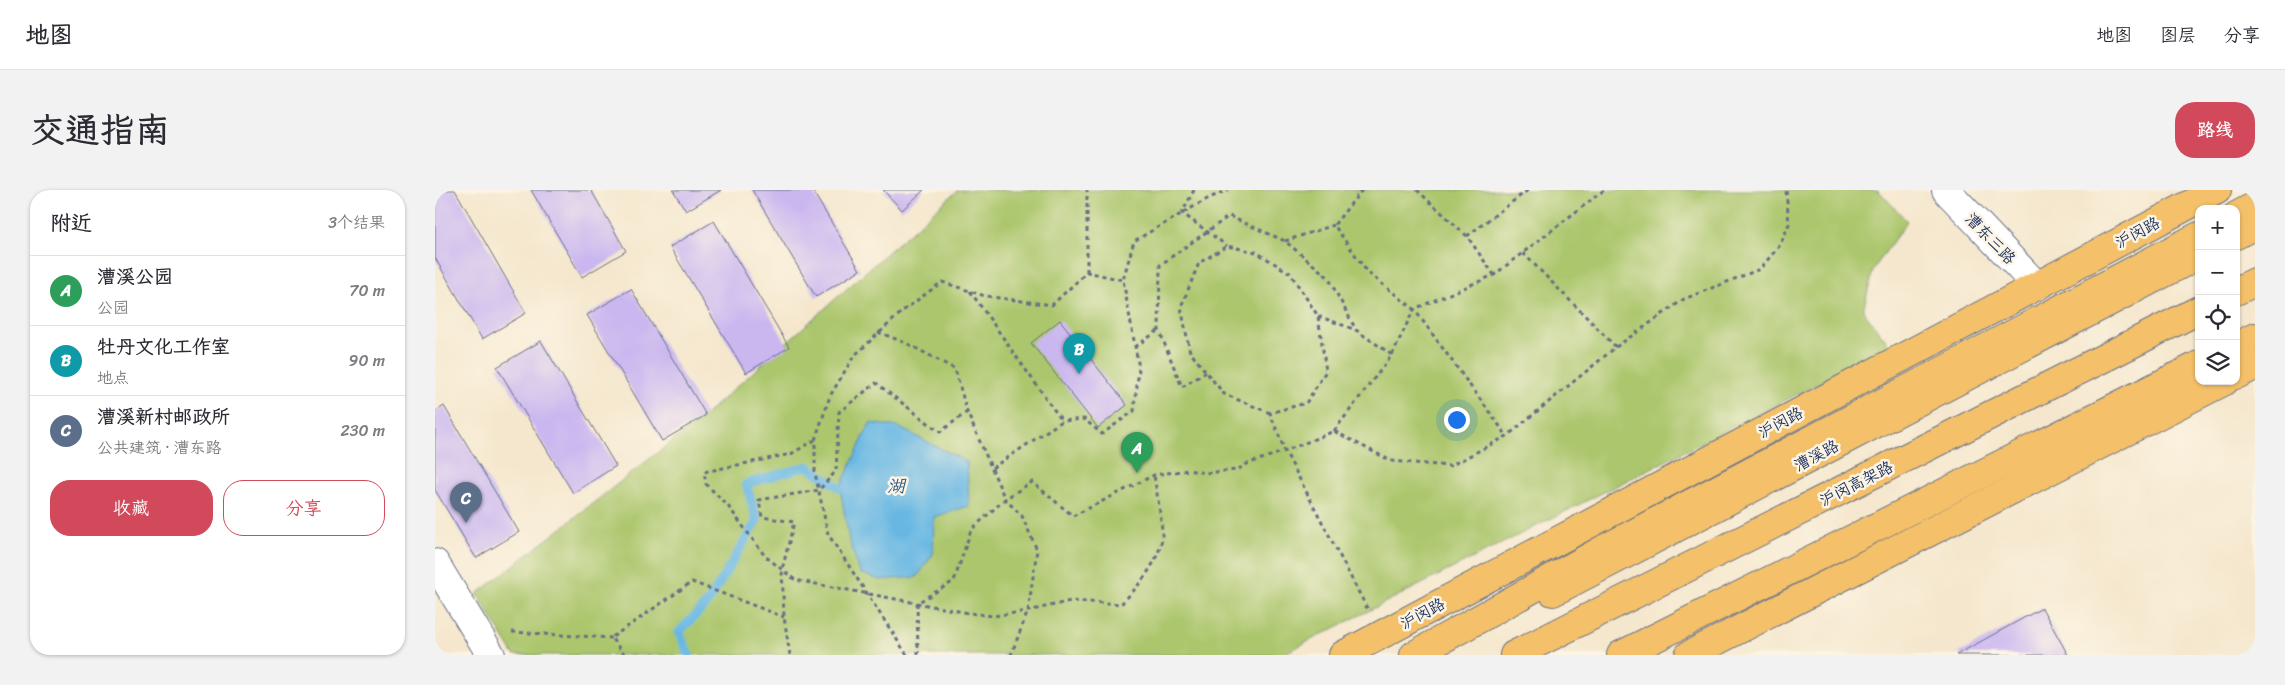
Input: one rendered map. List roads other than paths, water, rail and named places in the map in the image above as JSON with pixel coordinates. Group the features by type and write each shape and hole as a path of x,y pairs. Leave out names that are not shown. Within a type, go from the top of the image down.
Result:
{"main road":[{"name":"沪闵路","path":"1343,655 2217,190"},
{"path":"2240,214 2255,206"},
{"path":"2240,233 2255,225"},
{"path":"1414,655 1604,549 2195,238"},
{"name":"漕溪路","path":"1433,655 2195,257"},
{"path":"2240,289 2255,282"},
{"name":"沪闵高架路","path":"1514,655 2195,312"},
{"path":"2240,344 2255,337"},
{"path":"2240,373 2255,366"},
{"path":"1621,655 2195,367"},
{"path":"1689,655 2217,385"}],"street":[{"name":"漕东三路","path":"1946,190 2037,286"},
{"path":"435,563 491,655"}],"water":[{"name":"湖","path":"870,423 898,427 967,462 969,506 934,517 933,554 917,577 880,580 860,573 849,540 840,488"}],"waterway":[{"path":"689,655 679,632 709,601 757,520 746,484 807,466 840,488"}],"place":[{"name":"牡丹文化工作室","path":"1079,374"},
{"name":"漕溪公园","path":"1137,473"},
{"name":"漕溪新村邮政所","path":"466,523"}]}
